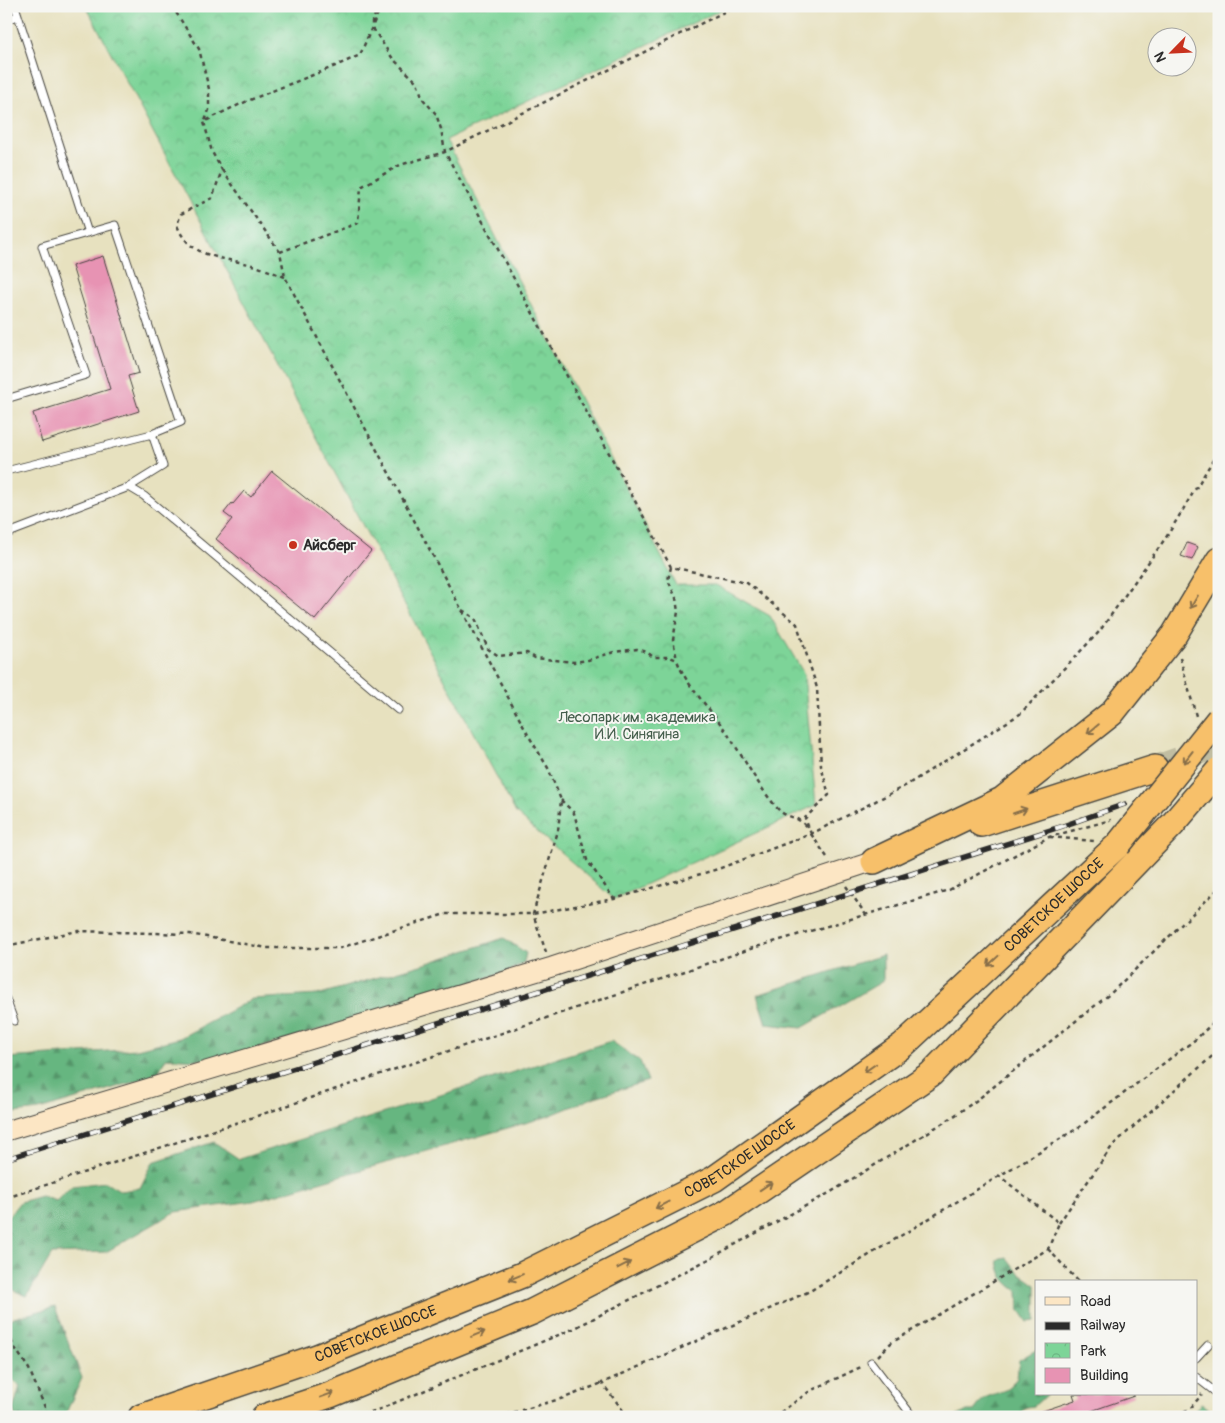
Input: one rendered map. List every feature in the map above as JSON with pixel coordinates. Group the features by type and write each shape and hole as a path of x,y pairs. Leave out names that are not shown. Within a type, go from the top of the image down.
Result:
{"highway":[{"path":"874,861 1002,800 1112,713 1174,635 1219,560"},
{"name":"СОВЕТСКОЕ ШОССЕ","path":"141,1417 317,1357 522,1275 714,1179 903,1045 1118,845 1208,717"},
{"path":"874,861 1068,795 1155,768"},
{"name":"СОВЕТСКОЕ ШОССЕ","path":"264,1417 330,1394 532,1312 726,1213 931,1074 1172,825 1219,770"}],"street":[{"path":"6,1131 552,967 874,861"}],"lane":[{"path":"15,6 88,233"},
{"path":"6,20 18,16"},
{"path":"6,400 86,375 42,246 115,225 181,422 152,434 6,471"},
{"path":"6,534 129,487 163,466 152,434"},
{"path":"129,487 144,496 398,710"},
{"path":"6,998 14,1021"},
{"path":"1198,1356 1208,1345"},
{"path":"871,1362 913,1417"},
{"path":"1198,1379 1219,1395"}],"path":[{"path":"172,6 199,49 202,58 209,89 209,110 204,122 212,152 222,170 280,252 285,277 527,733 548,768 561,800 574,813 587,860 614,899"},
{"path":"204,122 226,110 314,76 360,55 380,6"},
{"path":"280,252 358,223 361,187 400,165 445,152 736,6"},
{"path":"372,27 393,59 417,82 423,99 436,114 445,152 671,567 668,580 676,598 678,612 674,640 681,673 722,725 769,799 781,813 800,819 811,834"},
{"path":"222,170 212,198 182,214 177,225 180,234 193,248 210,257 246,264 285,277"},
{"path":"6,946 78,931 190,934 267,948 340,948 445,914 533,914 614,899 718,869 811,834 905,786 1020,714 1099,632 1167,536 1219,450"},
{"path":"671,567 748,583 797,624 817,688 821,766 829,795 805,818 811,834"},
{"path":"461,609 475,618 488,649 499,656 527,653 535,658 574,662 614,652 637,649 647,652 653,657 670,657 677,660"},
{"path":"1174,635 1208,717"},
{"path":"552,967 533,914 558,831 561,800"},
{"path":"6,1198 252,1118 753,948 949,890 1049,837 1111,820"},
{"path":"1049,837 1093,841"},
{"path":"356,1417 573,1328 707,1260 831,1192 977,1100 1112,993 1219,888"},
{"path":"498,1417 567,1397 602,1383 810,1291 998,1174 1078,1128 1196,1039 1219,1016"},
{"path":"774,1417 810,1391 871,1362 891,1343 1048,1249 1059,1223 1113,1145 1219,1050"},
{"path":"998,1174 1059,1223"},
{"path":"1048,1249 1077,1280"},
{"path":"6,1325 13,1345 29,1369 50,1417"},
{"path":"602,1383 628,1417"},
{"path":"1170,1417 1190,1409 1208,1387"}],"green space":[{"name":"Лесопарк им. академика И.И. Синягина","path":"86,6 729,6 446,140 676,585 716,585 770,616 804,674 816,805 614,899 516,813"},
{"path":"504,938 526,953 524,962 510,971 216,1061 166,1058 157,1075 39,1110 6,1114 6,1058 137,1049 180,1038 252,999 317,995 431,962"},
{"path":"883,955 883,981 802,1028 766,1024 757,995"},
{"path":"611,1041 640,1061 648,1081 595,1097 546,1117 253,1201 175,1212 106,1252 52,1254 27,1296 6,1287 6,1219 20,1202 41,1196 56,1201 72,1186 106,1182 121,1191 140,1188 153,1162 214,1142 239,1159"},
{"path":"1007,1258 1018,1272 1035,1284 1035,1321 1028,1322 1019,1309 1018,1291 1006,1281 1000,1270 998,1260"},
{"path":"55,1307 82,1378 65,1415 59,1417 16,1417 13,1410 20,1386 6,1376 6,1320"},
{"path":"1035,1351 1035,1396 1045,1396 1034,1406 1027,1407 1015,1417 956,1417 967,1411 974,1411 984,1398 1008,1389 1017,1378 1019,1360"},
{"path":"1201,1404 1219,1416 1219,1417 1187,1417"}],"building":[{"path":"103,256 139,373 128,376 139,411 42,442 33,413 110,389 72,266"},
{"name":"Айсберг","path":"272,471 371,551 315,620 216,539 232,519 224,513 232,503 244,491 251,497"},
{"path":"1187,543 1198,547 1192,560 1181,556"},
{"path":"1074,1396 1134,1396 1074,1417 1031,1417 1031,1415 1075,1400"}],"tunnel":[{"path":"1155,768 1219,745"}],"railway":[{"path":"6,1159 1060,827 1125,804"}],"place":[{"name":"Айсберг","path":"293,545"}]}
